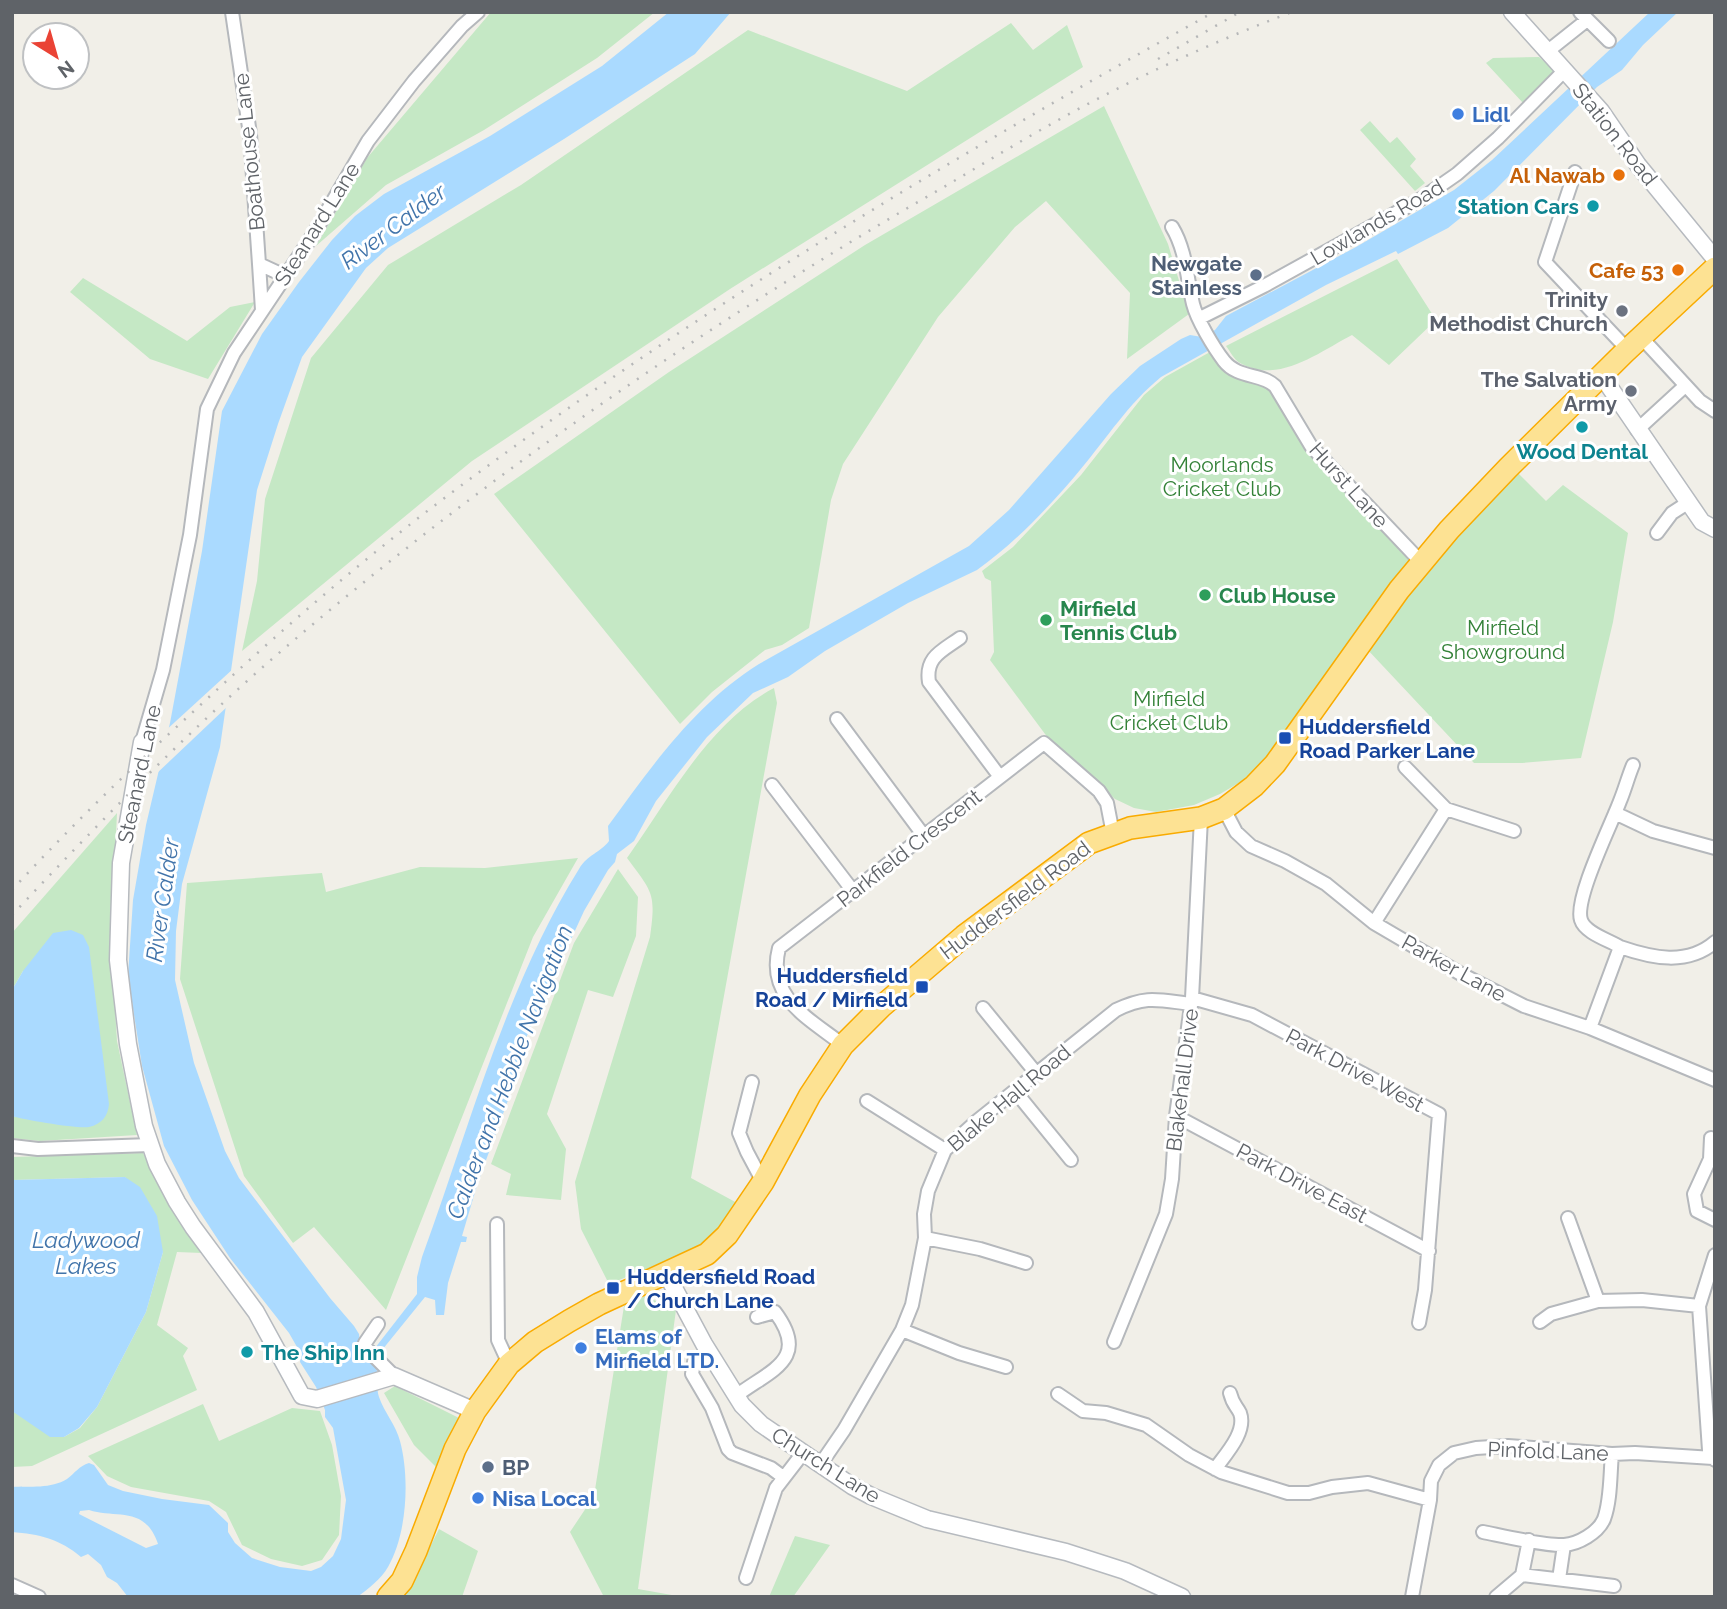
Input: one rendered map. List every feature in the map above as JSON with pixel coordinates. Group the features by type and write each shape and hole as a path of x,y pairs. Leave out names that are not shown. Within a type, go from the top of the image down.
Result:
{"highway":[{"name":"Huddersfield Road","path":"388,1597 402,1581 416,1551 455,1448 475,1411 509,1364 535,1342 599,1304 707,1254 727,1235 763,1182 810,1095 843,1045 881,1007 964,936 1089,843 1130,828 1201,818 1224,809 1254,786 1275,764 1399,590 1422,563 1508,468 1634,343 1715,268"}],"street":[{"name":"Boathouse Lane","path":"232,12 250,134 262,310"},
{"name":"Steanard Lane","path":"386,1373 317,1399 302,1396 256,1312 177,1202 150,1145 128,1044 118,960 121,863 142,742 163,670 187,549 207,409 234,354 368,141 414,81 462,26 478,12"},
{"name":"Station Road","path":"1511,12 1594,103 1638,165 1715,259"},
{"path":"1548,51 1584,16 1609,41"},
{"name":"Lowlands Road","path":"1202,322 1421,200 1457,174 1569,74"},
{"path":"1575,172 1545,262 1700,401 1715,411"},
{"name":"Hurst Lane","path":"1172,227 1180,240 1194,308 1226,364 1245,375 1268,379 1275,386 1311,446 1422,563"},
{"path":"259,264 285,276"},
{"path":"1602,376 1702,522 1715,529"},
{"path":"1637,430 1685,386"},
{"path":"1657,533 1672,513 1689,502"},
{"path":"960,638 931,659 927,671 929,682 1000,777"},
{"path":"837,719 924,836"},
{"name":"Parkfield Crescent","path":"843,1045 790,1004 779,984 775,963 779,948 1044,743 1099,791 1107,803 1113,834"},
{"path":"1633,765 1594,861 1579,913 1581,922 1620,947 1647,956 1682,957 1701,954 1715,942"},
{"path":"1405,767 1446,809 1514,831"},
{"path":"772,785 853,891"},
{"name":"Parker Lane","path":"1224,809 1236,832 1251,846 1326,884 1374,923 1495,992 1524,1006 1590,1028 1715,1080"},
{"path":"1374,923 1446,809"},
{"path":"1615,813 1653,831 1715,848"},
{"name":"Blakehall Drive","path":"1115,1334 1166,1214 1172,1179 1176,1116 1191,1001 1201,818"},
{"path":"1590,1028 1620,947"},
{"name":"Blake Hall Road","path":"820,1465 844,1430 902,1330 912,1305 925,1238 924,1214 928,1191 945,1150 1116,1010 1137,1000 1191,1001"},
{"name":"Park Drive West","path":"1191,1001 1252,1015 1439,1114 1426,1290 1419,1323"},
{"path":"983,1008 1036,1073"},
{"path":"752,1082 739,1133 763,1182"},
{"path":"1015,1091 1071,1160"},
{"path":"867,1101 945,1150"},
{"name":"Park Drive East","path":"1176,1116 1429,1251"},
{"path":"1711,1138 1710,1159 1693,1194 1697,1211 1715,1220"},
{"path":"12,1146 38,1149 150,1145"},
{"path":"1568,1218 1598,1301"},
{"path":"497,1224 498,1340 509,1364"},
{"path":"1574,1232 1587,1226"},
{"path":"925,1238 1026,1264"},
{"path":"1714,1459 1709,1450 1699,1306 1715,1255"},
{"name":"Church Lane","path":"666,1273 736,1396 761,1424 820,1465 871,1496 927,1519 1066,1552 1125,1571 1182,1597"},
{"path":"1540,1322 1551,1314 1598,1301 1642,1300 1699,1306"},
{"path":"736,1396 782,1364 790,1348 786,1327 775,1312 757,1317"},
{"path":"378,1324 365,1343 367,1351 386,1373 475,1411"},
{"path":"902,1330 959,1353 1006,1367"},
{"path":"709,1352 694,1362 691,1370 712,1408 727,1449 771,1468 783,1477"},
{"path":"1215,1469 1237,1437 1241,1425 1240,1413 1233,1405 1230,1393"},
{"path":"1058,1394 1083,1411 1106,1413 1146,1425 1189,1455 1215,1469 1288,1493 1309,1493 1368,1483 1430,1500"},
{"name":"Pinfold Lane","path":"1412,1597 1431,1481 1439,1465 1454,1453 1476,1448 1508,1446 1714,1459"},
{"path":"746,1578 776,1488 803,1453"},
{"path":"1483,1532 1564,1545 1596,1531 1603,1521 1612,1454"},
{"path":"1496,1597 1522,1575 1530,1540"},
{"path":"1559,1579 1564,1545"},
{"path":"1522,1575 1614,1586"},
{"path":"12,1585 39,1597"}],"green space":[{"path":"491,12 655,12 597,58 484,130 386,185 316,246 367,158"},
{"path":"1011,23 1033,50 1067,25 1083,67 730,289 472,461 242,651 257,581 265,499 311,358 388,265 521,185 748,30 907,91"},
{"path":"1539,57 1555,71 1523,103 1486,63 1493,58"},
{"path":"1104,106 1168,244 1189,314 1127,359 1130,293 1046,201 1015,227 938,317 843,464 831,500 809,628 782,645 765,650 712,692 680,724 494,494 669,372 865,245"},
{"path":"1370,121 1390,143 1397,137 1416,159 1410,166 1425,183 1415,191 1360,130"},
{"path":"1397,259 1436,320 1389,365 1352,335 1298,364 1269,370 1254,369 1240,363 1226,346"},
{"path":"83,278 187,341 230,307 255,302 208,379 150,359 70,292"},
{"path":"1210,352 1226,367 1266,381 1294,427 1416,563 1267,757 1242,781 1194,805 1156,812 1134,808 1115,799 1048,738 990,660 994,652 991,581 985,578 982,571 1013,547 1081,475 1144,395 1165,377"},
{"name":"Mirfield Showground","path":"1512,467 1546,501 1563,485 1628,533 1613,622 1581,758 1522,763 1474,763 1366,648 1427,567"},
{"path":"774,688 777,703 691,1178 739,1204 719,1232 697,1249 609,1284 581,1229 575,1182 650,937 653,911 650,894 627,858 710,741 751,703"},
{"path":"117,813 111,942 117,1041 137,1135 40,1141 12,1138 12,1116 88,1127 23,971 12,990 12,933"},
{"path":"578,858 533,937 386,1310 314,1227 293,1243 244,1176 180,979 187,883 322,873 326,892 420,867 485,868"},
{"path":"618,869 638,897 636,936 613,997 588,990 547,1114 566,1149 561,1200 506,1195 511,1174 491,1164 574,943"},
{"path":"143,1153 177,1217 202,1253 177,1252 157,1325 188,1348 183,1356 197,1390 32,1466 12,1467 12,1411 64,1437 80,1428 97,1407 146,1312 163,1252 125,1177 12,1180 12,1157"},
{"path":"645,1296 676,1310 638,1589 683,1597 604,1597 570,1532 594,1496 624,1306"},
{"path":"395,1386 459,1418 439,1470 414,1445 384,1393"},
{"path":"203,1404 219,1441 292,1408 320,1411 332,1445 341,1496 339,1535 322,1560 302,1566 271,1559 242,1545 226,1512 209,1501 131,1487 107,1476 88,1456"},
{"path":"439,1529 478,1551 462,1597 405,1597"},
{"path":"795,1536 830,1545 793,1597 769,1597"}],"water":[{"path":"669,12 731,12 695,54 388,248 366,268 302,357 257,490 220,747 182,884 176,931 175,980 194,1063 225,1151 239,1178 354,1326 359,1334 361,1351 368,1357 417,1294 417,1277 422,1257 491,1059 530,961 553,914 583,864 609,841 608,826 658,759 695,717 736,680 759,664 969,546 1009,510 1111,394 1140,366 1181,339 1190,335 1202,337 1215,330 1226,316 1356,247 1454,190 1492,160 1650,12 1678,12 1643,45 1622,70 1597,87 1494,191 1448,228 1398,254 1396,251 1326,285 1161,377 1128,410 1044,510 991,560 977,570 908,603 825,651 788,677 753,693 707,737 656,801 634,841 617,854 615,862 584,911 525,1040 518,1073 478,1182 462,1236 467,1237 466,1242 461,1242 448,1283 444,1315 436,1315 435,1300 425,1297 374,1360 379,1397 398,1435 405,1472 403,1522 388,1567 374,1584 357,1597 128,1597 88,1554 81,1557 49,1539 12,1532 12,1487 61,1482 89,1463 94,1465 108,1485 123,1491 209,1505 228,1523 228,1532 235,1543 252,1558 280,1567 311,1571 321,1567 333,1556 341,1539 346,1500 333,1428 325,1417 316,1387 300,1362 301,1354 289,1333 230,1258 192,1200 164,1146 142,1066 128,976 133,900 202,551 222,411 262,334 332,240 355,216 384,194 490,136 602,66","holes":["89,1510 138,1518 146,1524 158,1544 146,1548 79,1514 80,1511"]},
{"path":"71,930 83,935 89,947 109,1104 104,1119 89,1127 51,1124 12,1116 12,990 23,971 53,933"},
{"name":"Ladywood Lakes","path":"125,1177 140,1187 157,1216 163,1252 146,1312 97,1407 79,1428 64,1437 50,1437 12,1411 12,1180"}],"pier":[{"path":"234,668 229,705 154,776 164,732"}],"railway":[{"path":"12,890 124,776 261,650 363,562 470,479 559,415 741,292 928,176 1214,12"},
{"path":"1158,59 1240,12"},
{"path":"12,915 139,784 204,720 272,659 423,535 581,418 827,256 1043,129 1118,88 1175,61 1292,12"}],"place":[{"name":"Lidl","path":"1458,114"},
{"name":"Al Nawab","path":"1619,175"},
{"name":"Station Cars","path":"1593,206"},
{"name":"Cafe 53","path":"1678,270"},
{"name":"Newgate Stainless","path":"1256,275"},
{"name":"Trinity Methodist Church","path":"1622,311"},
{"name":"The Salvation Army","path":"1631,391"},
{"name":"Wood Dental","path":"1582,427"},
{"name":"Club House","path":"1205,595"},
{"name":"Mirfield Tennis Club","path":"1046,620"},
{"name":"Huddersfield Road Parker Lane","path":"1285,738"},
{"name":"Huddersfield Road / Mirfield","path":"922,987"},
{"name":"Huddersfield Road / Church Lane","path":"613,1288"},
{"name":"Elams of Mirfield LTD.","path":"581,1348"},
{"name":"The Ship Inn","path":"247,1352"},
{"name":"BP","path":"488,1467"},
{"name":"Nisa Local","path":"478,1498"}],"water label":[{"name":"River Calder","path":"393,226"},
{"name":"River Calder","path":"162,900"},
{"name":"Calder and Hebble Navigation","path":"509,1072"}],"park label":[{"name":"Moorlands Cricket Club","path":"1222,476"},
{"name":"Mirfield Cricket Club","path":"1169,710"}]}
